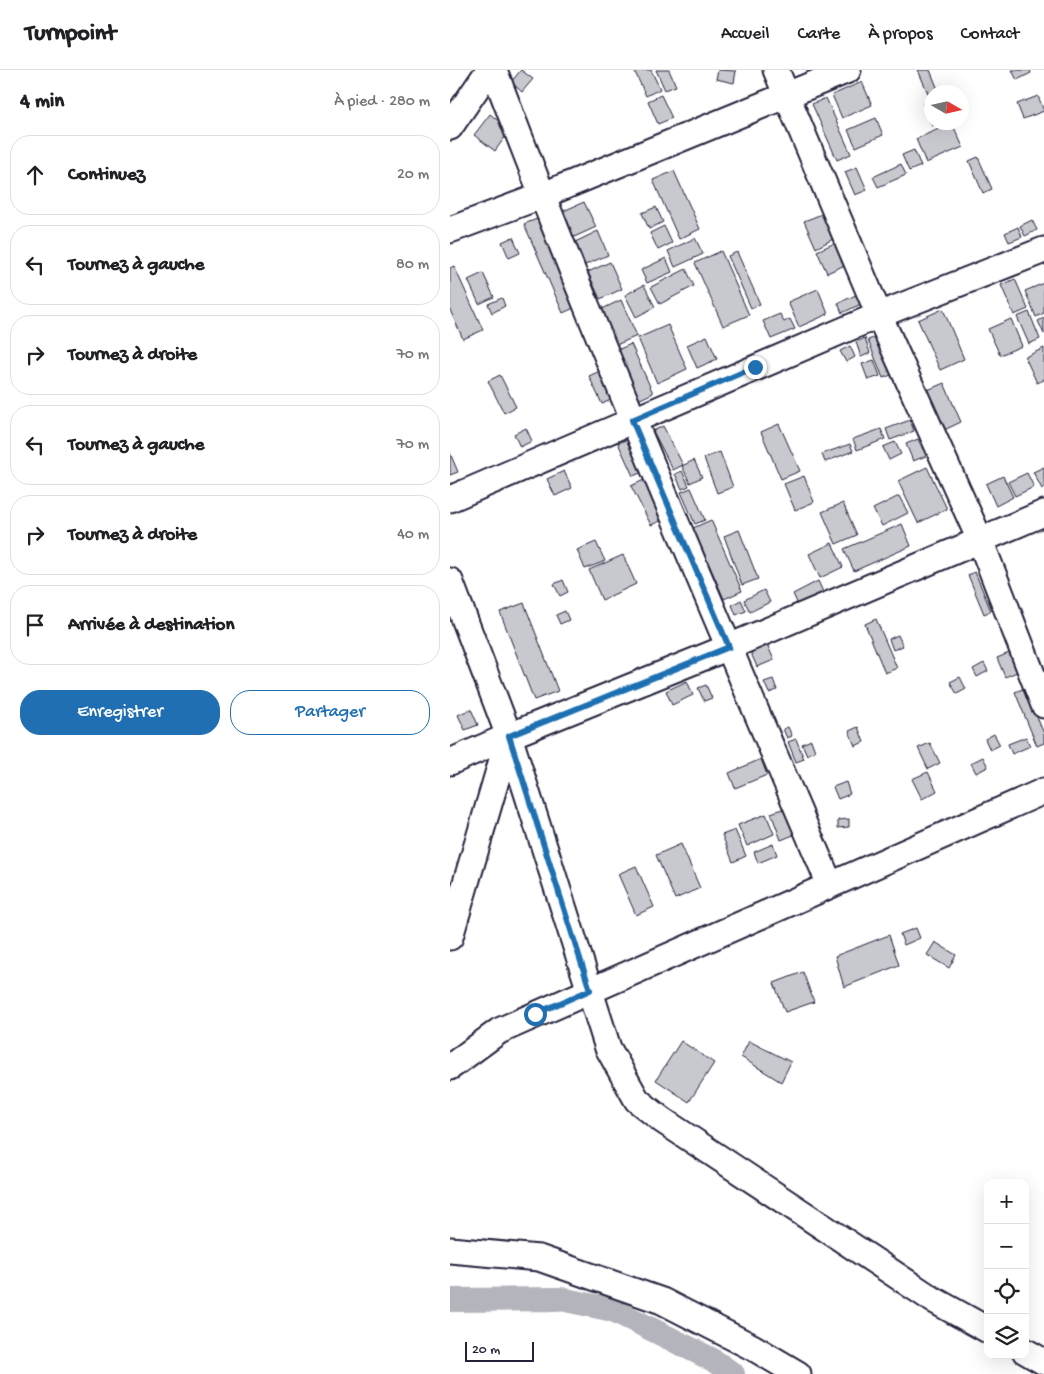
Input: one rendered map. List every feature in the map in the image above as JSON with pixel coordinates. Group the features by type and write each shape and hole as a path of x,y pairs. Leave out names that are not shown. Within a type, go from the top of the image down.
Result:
{"street":[{"path":"450,128 489,70"},
{"path":"494,70 541,196 632,420 830,885"},
{"path":"776,70 879,315 980,540 1044,705"},
{"path":"450,230 541,196 785,94 848,70"},
{"path":"450,499 879,315 1044,250"},
{"path":"450,762 509,736 729,647 1044,513"},
{"path":"450,581 509,736 608,1048 637,1100 662,1120 924,1293 984,1328"},
{"path":"450,938 509,736"},
{"path":"450,1067 499,1030 1044,791"},
{"path":"450,1250 539,1258 662,1302 754,1348 798,1374"},
{"path":"1029,1353 1044,1362"}],"building":[{"path":"521,70 533,79 522,92 511,82"},
{"path":"634,70 651,70 660,89 646,96"},
{"path":"656,70 669,70 676,86 665,90"},
{"path":"718,70 736,71 734,83 716,79"},
{"path":"918,70 930,70 936,85 924,85"},
{"path":"1012,70 1030,70 1031,73 1017,80"},
{"path":"862,82 872,105 842,118 832,95"},
{"path":"661,95 672,118 658,124 648,101"},
{"path":"1038,96 1044,111 1023,119 1017,104"},
{"path":"826,98 851,154 837,160 812,104"},
{"path":"490,114 510,130 495,151 474,135"},
{"path":"876,118 883,135 856,147 848,130"},
{"path":"936,130 955,130 963,147 926,163 916,139"},
{"path":"914,150 921,166 909,171 902,155"},
{"path":"978,157 992,189 983,193 969,161"},
{"path":"901,164 906,175 878,187 873,177"},
{"path":"857,167 867,190 855,195 845,172"},
{"path":"674,171 700,229 679,239 653,180"},
{"path":"584,202 596,227 572,238 561,212"},
{"path":"656,207 663,222 649,229 642,213"},
{"path":"822,214 833,239 816,248 804,221"},
{"path":"537,219 576,307 563,313 524,224"},
{"path":"1032,220 1037,230 1025,236 1020,226"},
{"path":"664,226 672,243 658,250 650,233"},
{"path":"1018,227 1022,237 1009,242 1005,233"},
{"path":"598,231 608,255 585,265 575,242"},
{"path":"513,237 520,253 509,258 502,242"},
{"path":"695,238 703,254 675,267 668,251"},
{"path":"835,243 845,265 827,273 817,251"},
{"path":"721,251 749,315 723,326 695,263"},
{"path":"737,252 760,304 751,308 728,256"},
{"path":"666,258 672,272 647,283 641,270"},
{"path":"610,262 622,289 600,299 588,272"},
{"path":"454,266 483,330 463,339 450,310 450,268"},
{"path":"686,269 694,286 660,304 651,287"},
{"path":"483,273 494,297 479,304 468,280"},
{"path":"1015,279 1028,309 1014,315 1001,285"},
{"path":"1044,283 1044,313 1036,317 1025,291"},
{"path":"644,285 655,307 636,317 625,295"},
{"path":"818,289 828,314 799,327 788,302"},
{"path":"856,295 861,304 842,313 838,303"},
{"path":"502,298 505,306 492,313 488,304"},
{"path":"621,300 637,336 616,345 600,310"},
{"path":"943,309 964,359 940,370 918,320"},
{"path":"1029,312 1040,339 1029,344 1017,317"},
{"path":"780,314 784,322 790,319 795,329 771,339 763,321"},
{"path":"1044,318 1044,334 1038,321"},
{"path":"1011,319 1022,346 1000,355 988,329"},
{"path":"668,325 687,369 657,383 638,338"},
{"path":"707,336 717,359 697,368 687,345"},
{"path":"876,337 891,375 883,378 868,340"},
{"path":"865,338 870,353 861,357 856,342"},
{"path":"631,344 653,393 634,402 613,352"},
{"path":"850,346 855,357 846,362 840,351"},
{"path":"1044,348 1044,380 1037,383 1025,357"},
{"path":"874,360 880,376 868,380 862,364"},
{"path":"602,370 615,398 602,404 589,376"},
{"path":"500,375 516,407 504,413 488,381"},
{"path":"944,383 961,422 940,432 923,392"},
{"path":"910,420 914,431 890,440 886,429"},
{"path":"779,424 800,471 781,479 761,432"},
{"path":"663,426 683,465 673,470 653,431"},
{"path":"526,428 532,441 520,447 514,434"},
{"path":"881,429 885,439 857,450 853,439"},
{"path":"628,439 643,472 633,476 618,443"},
{"path":"918,439 926,456 913,461 906,444"},
{"path":"895,442 901,454 889,460 883,447"},
{"path":"850,444 853,451 825,462 822,454"},
{"path":"720,452 733,487 717,493 704,458"},
{"path":"450,453 458,472 450,475"},
{"path":"694,460 702,477 690,483 682,466"},
{"path":"927,467 947,509 918,523 898,481"},
{"path":"1044,467 1044,488 1042,489 1033,472"},
{"path":"564,471 572,488 555,496 547,479"},
{"path":"682,471 689,486 682,489 675,474"},
{"path":"1027,473 1034,487 1015,496 1008,482"},
{"path":"804,476 814,502 795,510 784,484"},
{"path":"1003,476 1013,497 996,506 986,484"},
{"path":"646,479 665,519 651,525 631,486"},
{"path":"691,488 705,520 695,524 681,492"},
{"path":"899,496 908,513 882,526 873,509"},
{"path":"843,503 857,535 836,544 822,512"},
{"path":"711,520 742,591 724,599 693,528"},
{"path":"902,524 911,546 854,571 844,549"},
{"path":"739,530 758,579 742,585 724,536"},
{"path":"596,542 605,561 585,569 577,550"},
{"path":"832,543 843,567 820,578 809,554"},
{"path":"623,555 636,584 602,600 589,570"},
{"path":"975,572 991,611 984,614 968,575"},
{"path":"563,580 568,592 560,596 554,584"},
{"path":"818,581 824,594 799,607 793,594"},
{"path":"764,590 770,602 750,612 744,600"},
{"path":"741,600 746,611 736,615 732,605"},
{"path":"524,603 558,691 534,700 500,612"},
{"path":"565,611 569,620 560,624 556,615"},
{"path":"876,619 897,668 885,673 865,624"},
{"path":"898,635 903,646 893,650 889,639"},
{"path":"767,644 774,660 757,667 750,651"},
{"path":"1009,653 1017,672 1005,677 997,658"},
{"path":"984,663 988,671 977,677 973,669"},
{"path":"960,677 966,689 957,694 950,682"},
{"path":"773,679 777,690 769,693 764,682"},
{"path":"687,681 693,695 672,705 666,691"},
{"path":"706,685 712,698 704,701 698,688"},
{"path":"1025,688 1044,734 1044,743 1037,746 1015,692"},
{"path":"471,709 478,725 465,730 458,715"},
{"path":"788,727 792,736 787,738 783,729"},
{"path":"858,727 864,742 855,746 849,731"},
{"path":"994,734 1000,745 990,750 985,739"},
{"path":"1026,737 1030,746 1012,754 1008,744"},
{"path":"796,739 804,759 796,762 788,742"},
{"path":"811,740 815,751 807,755 802,744"},
{"path":"930,743 940,763 928,769 918,748"},
{"path":"983,757 988,767 976,773 971,763"},
{"path":"761,759 767,775 735,788 729,773"},
{"path":"928,772 937,791 922,799 912,779"},
{"path":"846,782 850,794 838,799 833,787"},
{"path":"785,808 796,834 781,840 771,813"},
{"path":"766,814 774,834 747,846 738,825"},
{"path":"849,819 849,827 838,828 838,820"},
{"path":"735,830 746,856 733,862 722,835"},
{"path":"681,844 700,888 675,899 656,855"},
{"path":"773,844 777,855 758,863 754,852"},
{"path":"636,866 654,907 636,915 618,874"},
{"path":"916,928 920,938 904,945 900,934"},
{"path":"889,935 899,965 844,987 835,956"},
{"path":"935,942 956,955 949,968 927,955"},
{"path":"803,972 814,1002 785,1012 774,983"},
{"path":"681,1041 714,1063 689,1102 656,1080"},
{"path":"749,1041 791,1062 781,1082 741,1057"}],"waterway":[{"path":"450,1300 561,1299 613,1310 713,1360 733,1374"}],"route":[{"path":"535,1014 590,990 509,736 729,647 632,420 755,367"}]}
